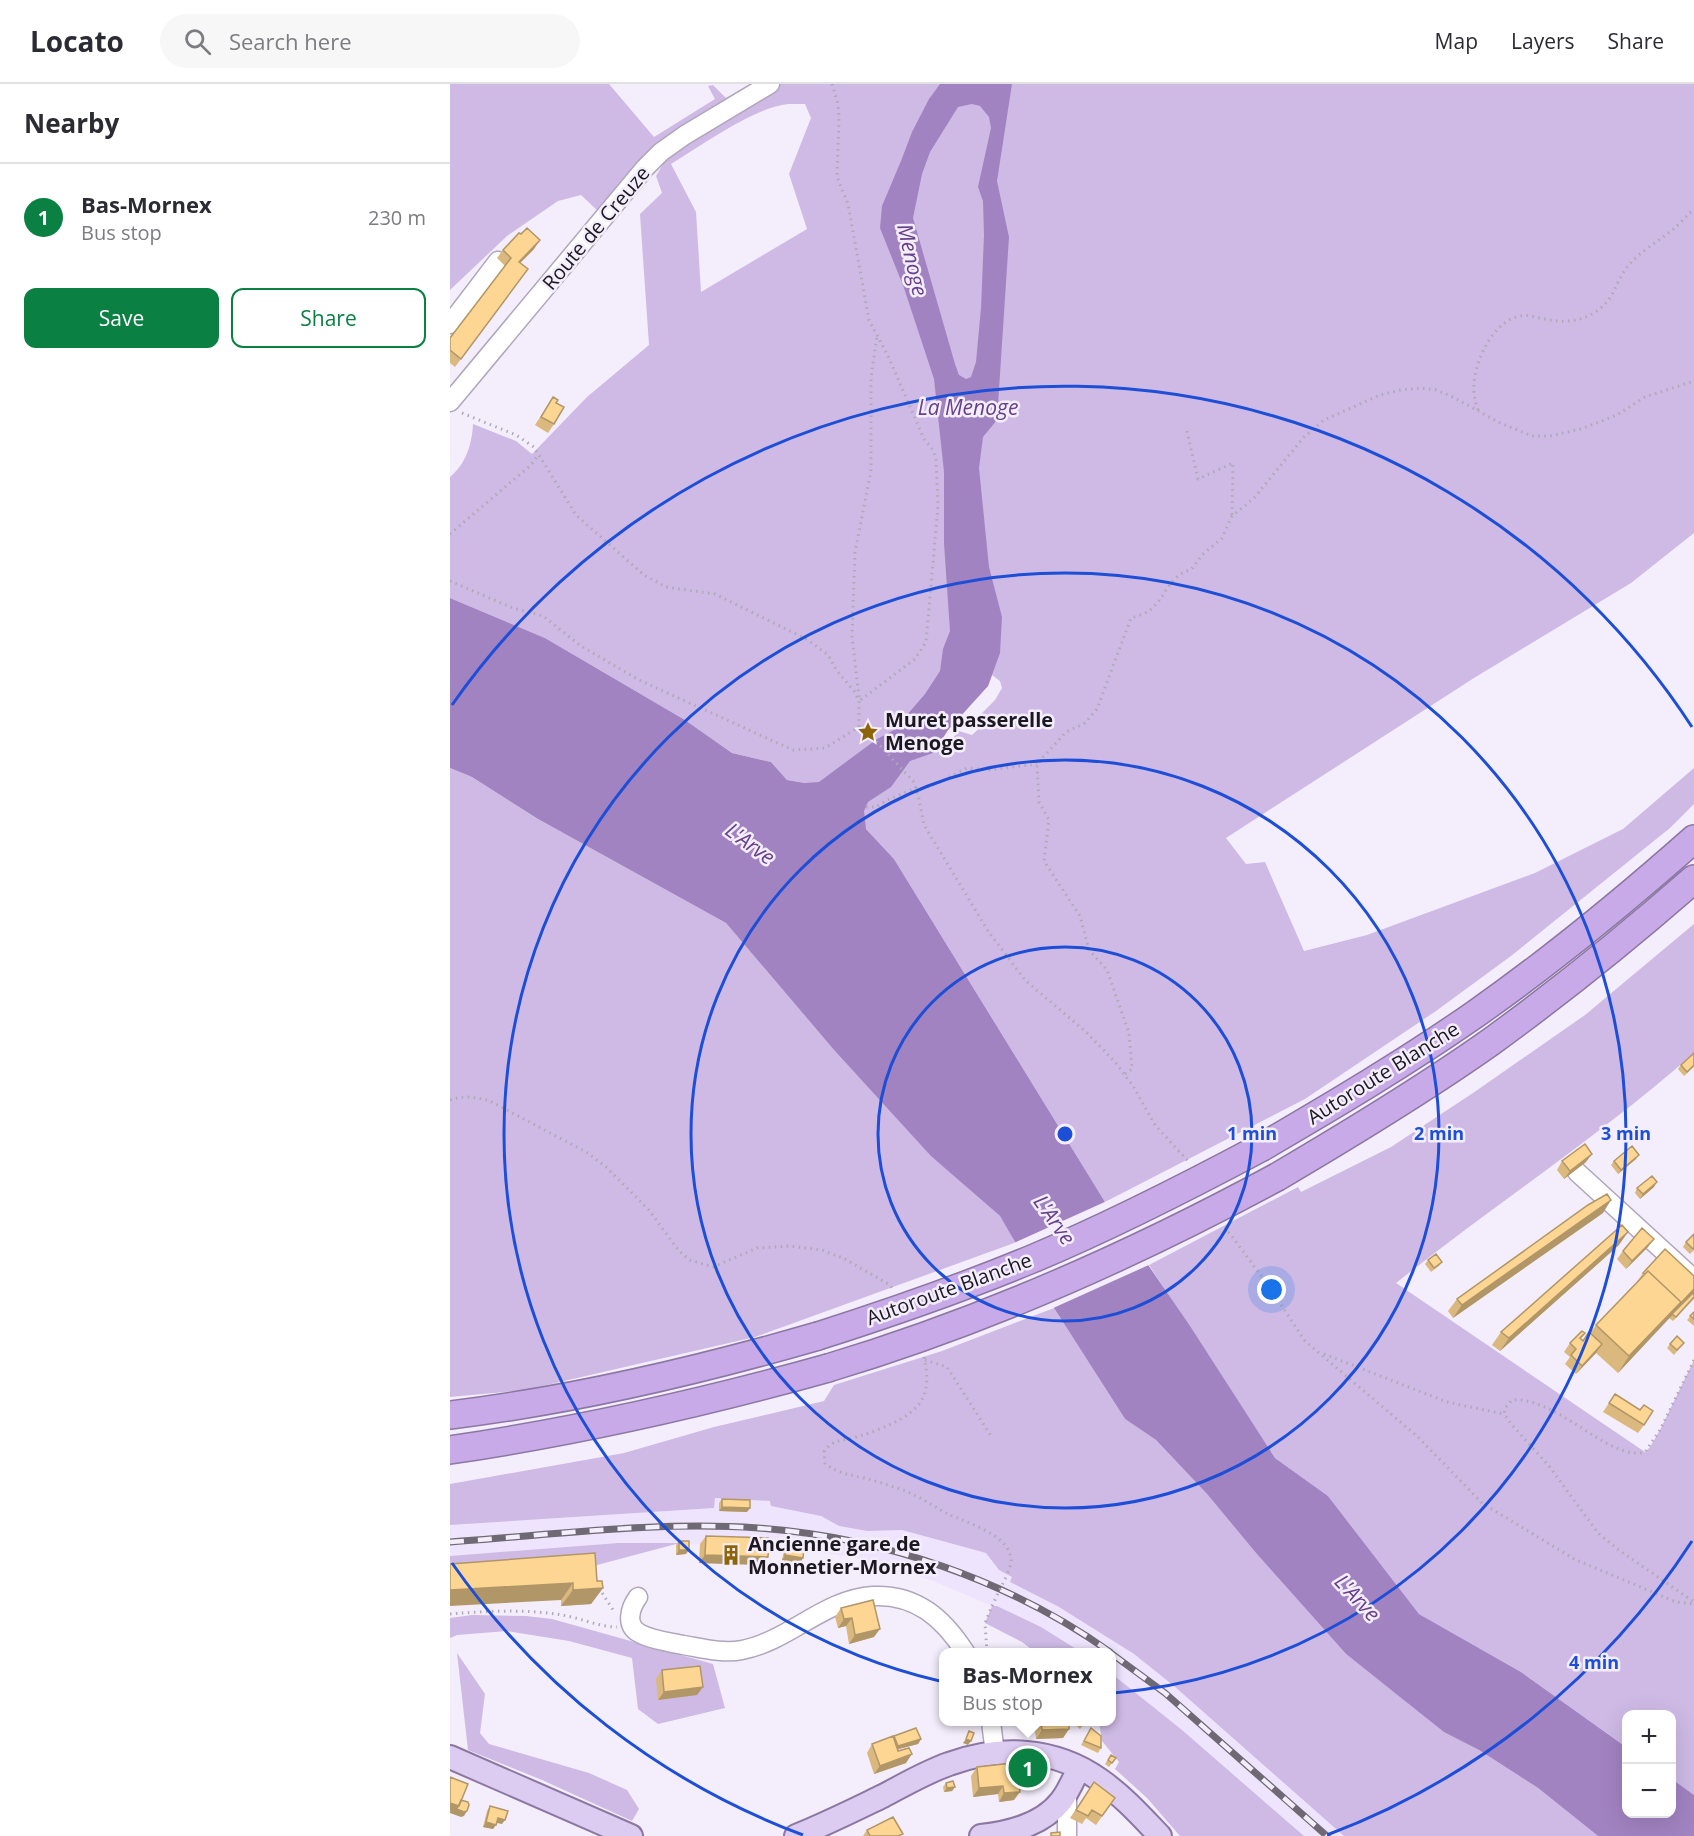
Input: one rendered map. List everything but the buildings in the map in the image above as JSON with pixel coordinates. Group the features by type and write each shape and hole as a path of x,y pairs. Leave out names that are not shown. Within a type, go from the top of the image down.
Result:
{"highway":[{"name":"Autoroute Blanche","path":"450,1415 500,1409 626,1387 714,1366 818,1336 888,1314 1033,1259 1124,1218 1262,1147 1353,1094 1475,1014 1592,926 1694,839"},
{"name":"Autoroute Blanche","path":"450,1450 631,1418 725,1397 902,1346 1048,1290 1164,1237 1277,1178 1386,1111 1491,1041 1613,948 1694,879"}],"main road":[{"path":"796,1836 835,1820 947,1765 995,1752 1052,1756 1080,1767 1120,1796 1160,1836"},
{"path":"450,1757 631,1836"},
{"path":"981,1836 1032,1823 1055,1808 1080,1767"}],"street":[{"name":"Route de Creuze","path":"455,407 645,168 661,152 686,135 770,84"},
{"path":"450,324 498,261"},
{"path":"1577,1172 1694,1279"},
{"path":"638,1597 631,1608 630,1622 640,1634 712,1649 741,1650 766,1642 839,1604 856,1599 884,1597 917,1605 935,1615 955,1636 962,1648"},
{"path":"992,1726 995,1752"},
{"path":"1067,1790 1067,1836"}],"path":[{"path":"833,84 839,117 836,142 837,177 848,204 869,320 889,358 924,439 933,450 936,460 938,506 926,642 915,659 859,701"},
{"path":"1478,410 1473,395 1479,362 1485,346 1503,326 1513,318 1524,315 1564,322 1586,318 1600,309 1615,291 1624,270 1694,209"},
{"path":"859,727 859,701 852,637 855,552 871,471 872,378 877,336"},
{"path":"1232,516 1254,498 1304,437 1324,420 1380,395 1421,388 1445,393 1498,422 1532,436 1550,436 1590,426 1617,415 1645,397 1694,381"},
{"path":"455,407 516,435 534,447 554,483 576,515 644,575 666,587 715,594 808,640 828,655 859,701"},
{"path":"915,786 921,789 936,784 966,768 989,770 1037,764 1066,732 1085,723 1097,709 1131,618 1150,610 1171,581 1191,570 1202,555 1222,537 1232,516 1233,463 1198,479 1187,431"},
{"path":"450,534 531,465 539,454"},
{"path":"450,581 513,608 543,616 581,646 639,680 793,750 825,748 859,727"},
{"path":"859,727 874,739 909,776 915,786 924,825 988,931 1025,980 1086,1032 1115,1062 1125,1074 1155,1125 1189,1162"},
{"path":"1037,764 1039,802 1049,820 1044,861 1080,916 1089,950 1107,970 1129,1033 1132,1069 1125,1074"},
{"path":"866,807 876,807 915,786"},
{"path":"450,1100 457,1097 474,1096 490,1101 588,1153 606,1167 649,1210 679,1251 697,1263 713,1267 757,1248 789,1246 822,1250 845,1259 890,1286"},
{"path":"1222,1223 1268,1285 1301,1335 1418,1437 1482,1503 1574,1559 1676,1602 1694,1603"},
{"path":"1320,1353 1447,1402 1504,1414"},
{"path":"1694,1360 1660,1430 1650,1447 1640,1453 1630,1453 1619,1449 1539,1403 1521,1399 1512,1400 1505,1408 1504,1414 1549,1466 1598,1533 1694,1603"},
{"path":"987,1648 986,1623 1012,1563 1010,1553 1002,1542 990,1532 947,1513 924,1499 831,1468 825,1463 824,1452 833,1442 858,1437 909,1416 918,1407 926,1391 925,1362 947,1367 991,1436"},
{"path":"598,1586 614,1611 633,1628"},
{"path":"450,1614 481,1611 544,1613 611,1627 633,1628"}],"shaded area":[{"path":"450,84 609,84 654,137 715,99 708,86 713,85 726,98 750,84 761,84 599,212 581,195 558,201 507,236 450,290"},
{"path":"779,84 1694,84 1694,533 1631,583 1474,678 1226,838 1246,864 1265,862 1304,951 1367,935 1535,873 1623,829 1694,768 1694,804 1670,828 1511,956 1436,1011 1305,1099 1105,1202 894,859 866,829 805,783 787,780 771,762 732,753 685,720 545,638 450,598 450,477 456,472 467,453 473,424 516,441 532,454 587,397 649,345 640,214 662,193 656,176 672,149","holes":["788,104 805,104 811,118 789,174 807,229 701,292 696,212 671,164 744,120 760,112","992,675 1000,681 1002,688 995,700 981,714 986,722 972,735 959,731 952,739 957,744 954,749 934,752 948,730 988,686"]},
{"path":"450,768 472,777 538,819 726,923 834,1050 931,1155 1000,1216 1017,1242 755,1337 525,1390 450,1397"},
{"path":"1694,924 1694,1053 1622,1113 1396,1283 1645,1452 1660,1430 1694,1360 1694,1795 1676,1782 1676,1710 1622,1710 1622,1744 1521,1672 1419,1614 1328,1496 1275,1458 1149,1265 1298,1187 1301,1192 1391,1147 1585,1015"},
{"path":"1054,1308 1125,1419 1156,1440 1207,1494 1346,1654 1444,1731 1479,1750 1538,1788 1598,1836 1344,1836 1174,1686 1134,1654 1059,1607 1010,1582 1012,1577 999,1570 986,1553 902,1530 867,1531 839,1526 821,1516 771,1506 770,1501 715,1498 714,1508 450,1525 450,1484 624,1453 714,1427 824,1401 834,1385 942,1351"},
{"path":"715,1498 770,1501 772,1506 821,1516 839,1526 867,1531 902,1530 986,1553 999,1570 1013,1577 1010,1582 1059,1607 1134,1654 1174,1686 1344,1836 1304,1836 1182,1730 1116,1677 1116,1648 1075,1648 1041,1627 997,1606 992,1606 931,1580 851,1557 772,1546 618,1543 450,1556 450,1525 714,1508"},
{"path":"618,1543 680,1543 582,1569 450,1578 450,1556"},
{"path":"992,1606 997,1606 1041,1627 1075,1648 1030,1648 985,1623"},
{"path":"472,1615 552,1619 713,1664 725,1708 658,1724 638,1709 632,1658 569,1641 507,1631 457,1635 450,1638 450,1618"},
{"path":"457,1653 485,1694 480,1733 489,1744 589,1773 627,1790 639,1809 632,1821 542,1780 468,1750"},
{"path":"1116,1677 1182,1730 1304,1836 1180,1836 1147,1798 1115,1769 1119,1762 1102,1741 1100,1726 1116,1726"}],"water":[{"path":"940,84 1012,84 997,181 1009,237 997,420 983,437 979,468 989,567 1002,617 1000,653 988,686 948,730 933,753 910,761 891,787 868,802 864,811 866,829 894,859 1105,1202 1190,1326 1275,1458 1328,1496 1419,1614 1521,1672 1622,1744 1622,1818 1676,1818 1676,1782 1694,1795 1694,1836 1598,1836 1538,1788 1479,1750 1444,1732 1346,1654 1207,1494 1156,1440 1125,1419 1054,1308 1000,1216 931,1156 834,1050 726,923 538,819 472,777 450,768 450,598 545,638 685,720 732,753 771,762 787,780 805,783 819,782 877,739 894,730 925,694 940,671 943,649 950,631 944,543 944,472 934,379 904,288 880,228 882,206 912,132 929,99","holes":["972,104 980,106 989,117 991,128 978,187 983,201 984,235 981,308 976,362 971,377 966,379 959,375 955,364 913,218 922,174 930,152 958,107"]}],"pier":[{"path":"1107,1201 1151,1264 1051,1309 1014,1243"}],"railway":[{"path":"450,1542 681,1526 758,1528 805,1533 851,1541 943,1566 987,1583 1030,1604 1071,1626 1104,1648"},
{"path":"1116,1657 1165,1693 1327,1836"}],"place":[{"name":"Muret passerelle Menoge","path":"868,732"},
{"name":"Ancienne gare de Monnetier-Mornex","path":"731,1555"},
{"name":"Bas-Mornex","path":"1028,1768"}],"water label":[{"name":"Menoge","path":"912,260"},
{"name":"La Menoge","path":"968,408"},
{"name":"L'Arve","path":"750,844"},
{"name":"L'Arve","path":"1054,1220"},
{"name":"L'Arve","path":"1357,1598"}]}
